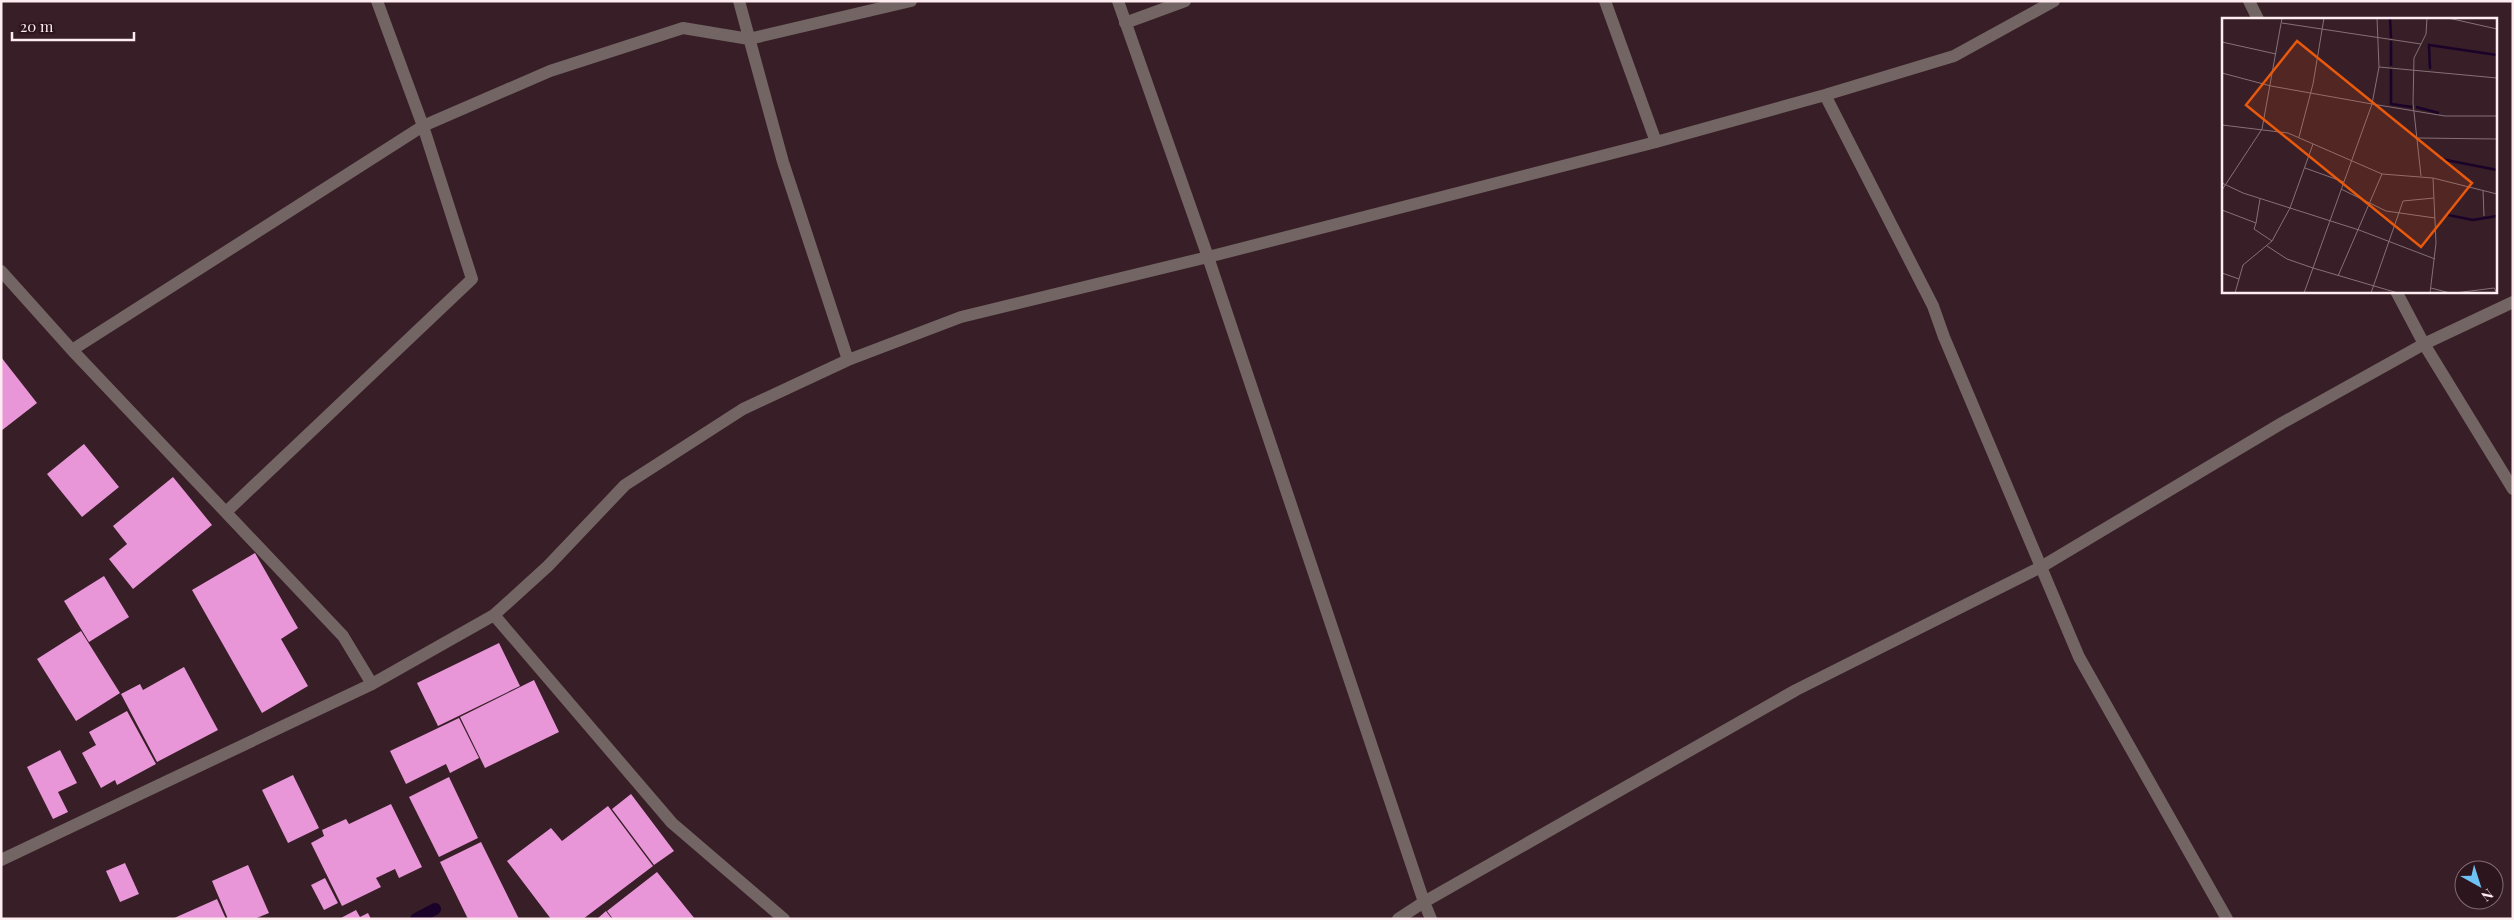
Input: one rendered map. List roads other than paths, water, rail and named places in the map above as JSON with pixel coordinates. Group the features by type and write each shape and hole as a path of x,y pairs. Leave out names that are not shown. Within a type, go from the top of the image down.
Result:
{"street":[{"path":"226,512 472,279 423,126 377,1"},
{"path":"739,1 784,162 848,360"},
{"path":"72,350 423,126 550,71 683,28 749,39 911,1"},
{"path":"1118,1 1208,257 1431,919"},
{"path":"1125,23 1185,1"},
{"path":"1605,1 1656,142"},
{"path":"1,860 372,684 494,615 548,566 625,485 743,409 848,360 961,317 1208,257 1656,142 1825,95 1954,56 2054,1"},
{"path":"2248,1 2257,18"},
{"path":"1825,95 1933,306 1944,337 2079,658 2227,919"},
{"path":"1,271 72,350 343,636 372,684"},
{"path":"2397,292 2424,344 2513,489"},
{"path":"1398,919 1424,902 1796,690 2041,567 2282,423 2424,344 2513,302"},
{"path":"494,615 672,823 784,919"}],"waterway":[{"path":"416,919 435,909"}]}
